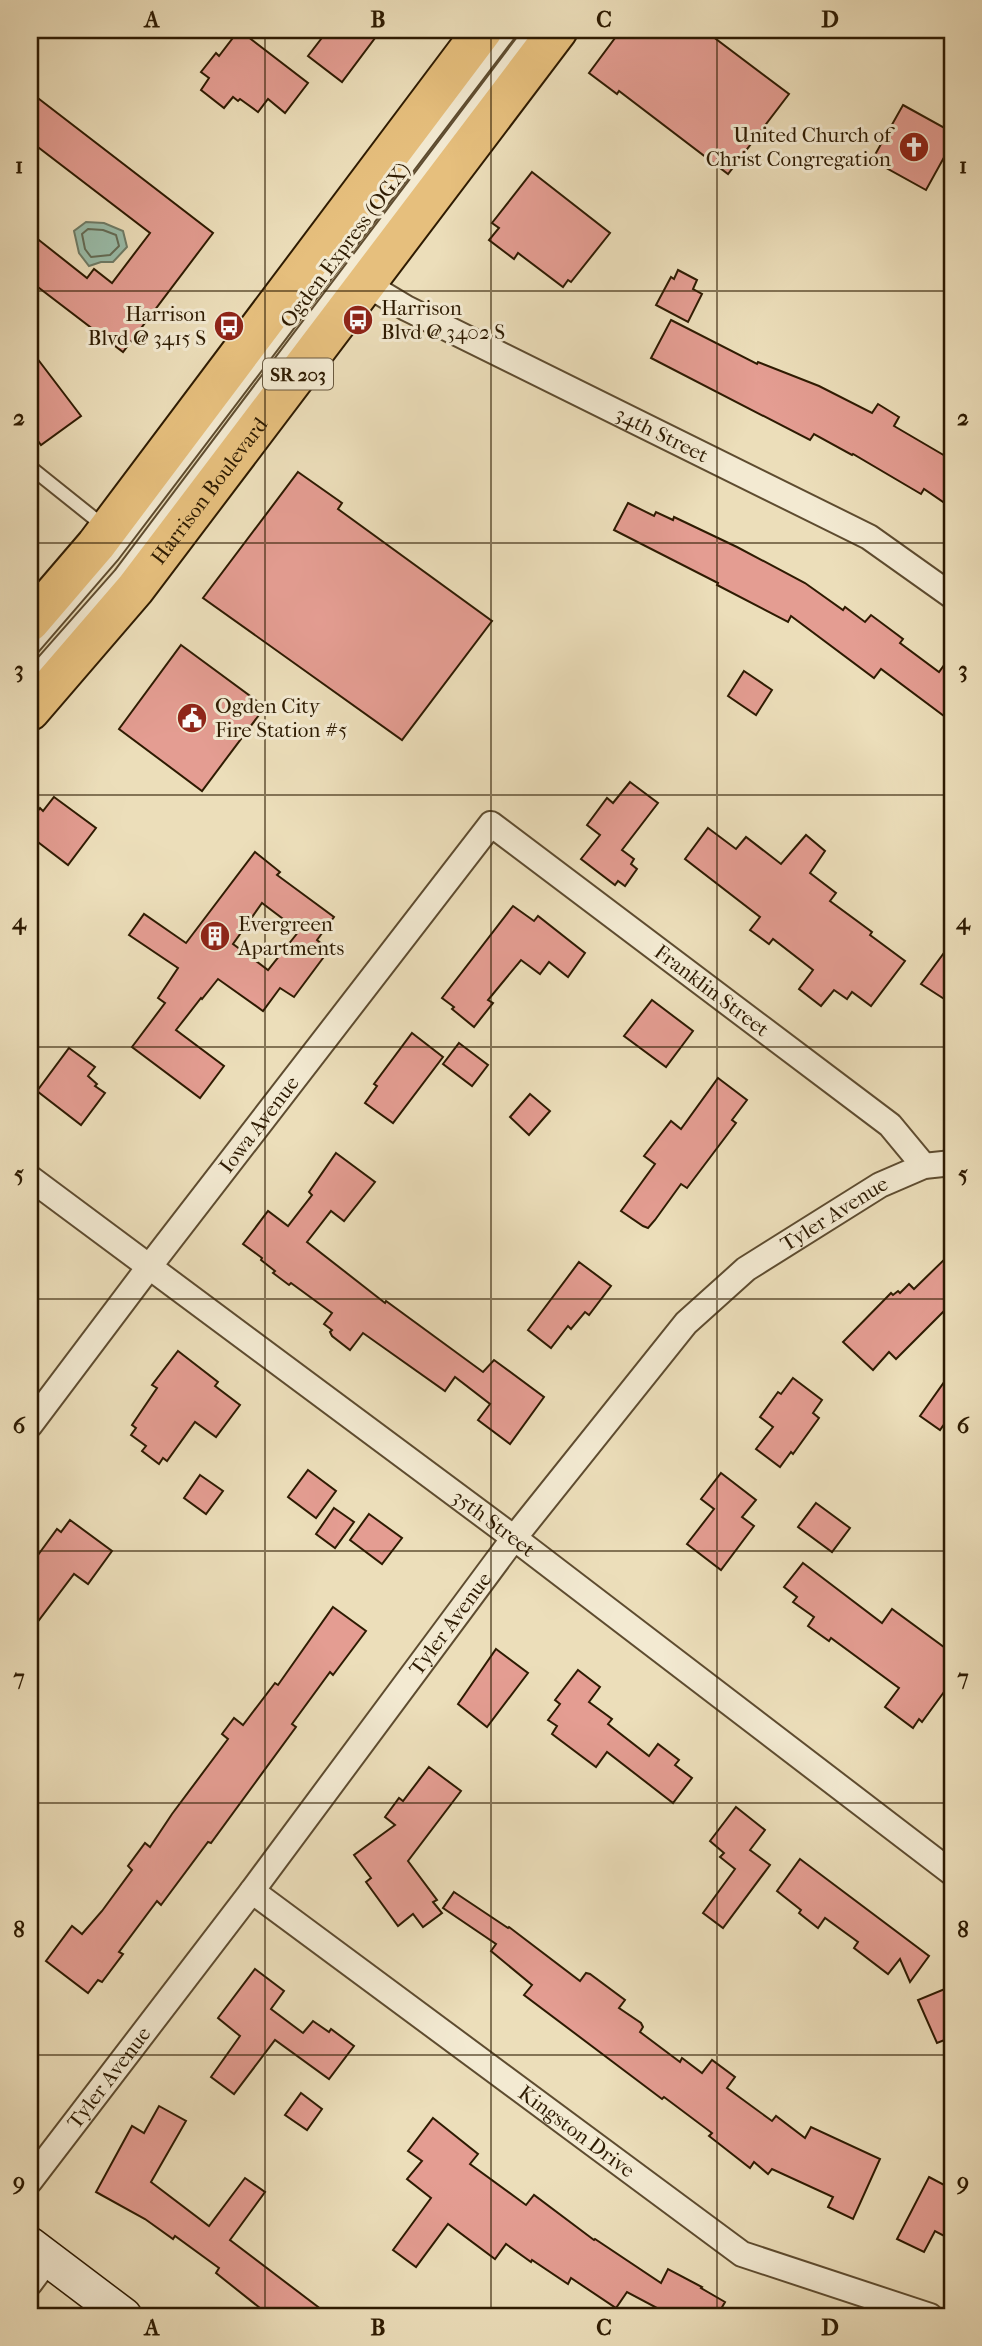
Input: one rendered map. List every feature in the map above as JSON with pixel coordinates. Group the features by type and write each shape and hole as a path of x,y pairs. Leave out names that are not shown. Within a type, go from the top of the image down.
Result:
{"main road":[{"name":"SR 203","path":"30,621 108,529 483,30"},
{"name":"Harrison Boulevard","path":"30,711 135,589 558,30"}],"street":[{"name":"34th Street","path":"366,284 406,308 869,537 952,596"},
{"name":"Franklin Street","path":"491,824 891,1125 924,1166"},
{"name":"Iowa Avenue","path":"30,1425 491,824"},
{"name":"Tyler Avenue","path":"30,2182 252,1891 514,1538 686,1323 746,1269 880,1185 924,1166 952,1163"},
{"name":"35th Street","path":"30,1178 514,1538 952,1873"},
{"name":"Kingston Drive","path":"252,1891 742,2254 930,2316"},
{"path":"36,2262 124,2316"}],"lane":[{"name":"Ogden Express (OGX)","path":"30,651 113,555 512,30"},
{"name":"Ogden Express (OGX)","path":"30,677 120,575 531,30"},
{"path":"30,467 108,529"}],"water":[{"path":"86,222 104,223 123,231 127,247 113,262 89,266 79,253 74,231"}],"building":[{"path":"239,30 308,83 285,113 268,99 258,112 233,97 224,108 201,90 209,78 201,72 216,53 219,56"},
{"path":"328,30 381,30 342,82 308,56"},
{"path":"621,30 704,30 789,94 728,174 619,91 617,94 589,73"},
{"path":"30,92 213,233 123,352 30,281 30,233 87,278 94,269 112,283 150,233 30,141"},
{"path":"903,105 952,132 952,143 926,190 872,160"},
{"path":"532,172 610,233 571,282 568,280 563,287 518,253 514,259 489,240 499,228 492,223"},
{"path":"678,270 697,280 693,289 702,294 688,322 656,305 671,277 674,279"},
{"path":"671,320 757,364 758,362 819,386 872,413 878,404 899,417 894,426 952,460 952,508 924,489 921,494 814,434 810,440 651,358"},
{"path":"30,349 81,416 41,445 30,430"},
{"path":"298,472 342,503 338,509 492,621 402,740 203,598"},
{"path":"628,503 654,516 656,512 673,520 674,517 737,547 805,583 865,622 871,615 903,639 900,643 939,672 952,654 952,722 881,669 874,678 791,616 788,622 614,530"},
{"name":"Ogden City Fire Station #5","path":"181,645 265,707 202,791 119,729"},
{"path":"744,671 772,690 756,715 728,696"},
{"path":"630,782 658,803 622,850 634,859 631,864 637,869 625,886 618,881 615,885 581,859 600,835 587,825 607,798 613,803"},
{"path":"54,797 96,828 68,865 30,836 30,822 40,808 43,811"},
{"path":"708,828 736,849 746,837 781,864 806,835 825,851 810,873 836,893 830,901 905,961 871,1006 852,992 847,999 834,990 821,1006 799,989 813,970 773,939 769,944 750,930 760,917 685,859"},
{"path":"255,852 280,872 277,875 334,917 317,940 329,950 294,997 280,988 263,1011 218,979 176,1030 224,1066 200,1098 132,1047 165,1003 158,998 178,968 129,935 144,914 186,943","holes":["262,903 299,931 268,970 233,944"]},
{"path":"513,906 534,921 538,916 585,953 568,977 549,962 540,974 521,960 488,1000 493,1003 474,1027 442,998"},
{"path":"952,942 952,1004 921,984"},
{"path":"652,1000 693,1031 666,1067 624,1036"},
{"path":"412,1033 443,1057 393,1123 365,1103 377,1086 374,1084"},
{"path":"459,1043 488,1065 472,1086 443,1064"},
{"path":"69,1048 95,1067 88,1076 97,1084 95,1086 105,1093 81,1125 37,1091"},
{"path":"718,1078 747,1100 732,1120 736,1123 687,1188 681,1184 648,1228 643,1226 621,1211 655,1164 644,1156 671,1121 681,1129"},
{"path":"530,1094 550,1111 529,1135 510,1117"},
{"path":"336,1153 375,1182 344,1221 331,1211 307,1242 385,1303 386,1301 483,1372 494,1360 544,1397 510,1444 478,1420 490,1404 455,1377 445,1391 363,1333 350,1350 332,1336 332,1330 324,1324 332,1313 273,1273 275,1271 261,1260 262,1258 243,1244 268,1211 288,1226 312,1195 309,1192"},
{"path":"952,1252 952,1303 896,1359 889,1352 873,1370 843,1342 891,1293 900,1293 909,1284 914,1289"},
{"path":"579,1262 611,1286 589,1315 585,1312 571,1329 568,1326 551,1348 528,1330"},
{"path":"178,1351 218,1382 215,1386 240,1405 216,1437 195,1422 167,1461 163,1458 159,1464 142,1451 146,1446 131,1435 136,1428 132,1425 157,1388 152,1385"},
{"path":"952,1371 952,1413 940,1430 920,1416"},
{"path":"793,1378 822,1400 813,1413 819,1418 780,1467 756,1449 773,1427 760,1417 778,1392 781,1394"},
{"path":"308,1470 336,1491 316,1518 288,1497"},
{"path":"721,1473 756,1500 742,1517 754,1526 721,1570 687,1544 714,1509 701,1499"},
{"path":"200,1475 223,1491 206,1514 184,1498"},
{"path":"816,1503 850,1528 832,1552 798,1527"},
{"path":"334,1508 354,1522 335,1548 316,1534"},
{"path":"369,1514 402,1538 382,1564 350,1540"},
{"path":"70,1520 112,1551 88,1584 74,1574 30,1632 30,1566 57,1529 61,1532"},
{"path":"803,1563 882,1623 892,1609 952,1653 952,1681 922,1722 919,1719 913,1728 885,1707 899,1688 831,1638 829,1641 808,1626 814,1617 793,1602 797,1597 784,1587"},
{"path":"333,1607 366,1631 333,1675 330,1672 292,1724 296,1727 211,1843 208,1842 161,1905 157,1901 119,1952 123,1954 102,1982 98,1980 88,1993 46,1961 72,1926 82,1934 102,1911 132,1870 128,1866 145,1843 150,1847 228,1739 222,1734 234,1718 243,1725 275,1683 278,1685"},
{"path":"496,1649 528,1673 487,1727 458,1704"},
{"path":"578,1670 600,1687 589,1702 612,1719 608,1724 649,1756 658,1744 679,1760 675,1765 692,1778 673,1803 607,1752 596,1767 552,1734 557,1726 548,1720 560,1704 555,1700"},
{"path":"429,1767 461,1791 408,1861 437,1900 433,1902 442,1913 423,1927 413,1914 398,1926 366,1882 371,1878 354,1855 395,1825 385,1817 399,1798 403,1801"},
{"path":"736,1807 765,1830 750,1850 770,1865 723,1928 703,1913 735,1869 720,1857 724,1853 710,1841"},
{"path":"800,1859 929,1956 910,1982 900,1959 888,1974 854,1948 858,1942 825,1918 818,1928 777,1891"},
{"path":"454,1892 509,1927 580,1981 586,1973 590,1974 625,2000 619,2008 641,2023 643,2027 640,2032 680,2062 682,2058 702,2073 712,2060 735,2077 727,2088 772,2121 776,2116 805,2138 811,2127 880,2159 853,2219 828,2207 833,2197 772,2169 768,2174 754,2162 750,2168 709,2136 712,2133 664,2097 662,2099 524,1995 532,1985 491,1951 496,1944 443,1908"},
{"path":"255,1969 284,1991 271,2009 303,2033 313,2021 329,2032 331,2029 354,2046 329,2079 275,2040 234,2094 211,2077 240,2036 218,2018"},
{"path":"952,1986 952,2037 937,2043 918,2000"},
{"path":"301,2093 322,2109 307,2130 285,2115"},
{"path":"159,2106 186,2121 151,2182 209,2226 245,2178 265,2192 230,2240 330,2316 270,2316 216,2273 219,2268 175,2236 173,2239 145,2219 96,2192 132,2126 144,2133"},
{"path":"433,2118 478,2154 470,2164 526,2205 534,2195 594,2240 661,2283 668,2269 702,2287 725,2302 717,2316 672,2316 627,2292 616,2308 571,2278 568,2284 506,2244 495,2259 448,2224 416,2267 393,2250 431,2198 407,2179 422,2161 408,2151"},
{"path":"929,2177 952,2189 952,2240 935,2231 924,2252 897,2239"}],"place":[{"name":"United Church of Christ Congregation","path":"914,147"},
{"name":"Harrison Blvd @ 3402 S","path":"358,320"},
{"name":"Harrison Blvd @ 3415 S","path":"229,326"},
{"name":"Ogden City Fire Station #5","path":"192,718"},
{"name":"Evergreen Apartments","path":"215,936"}]}
